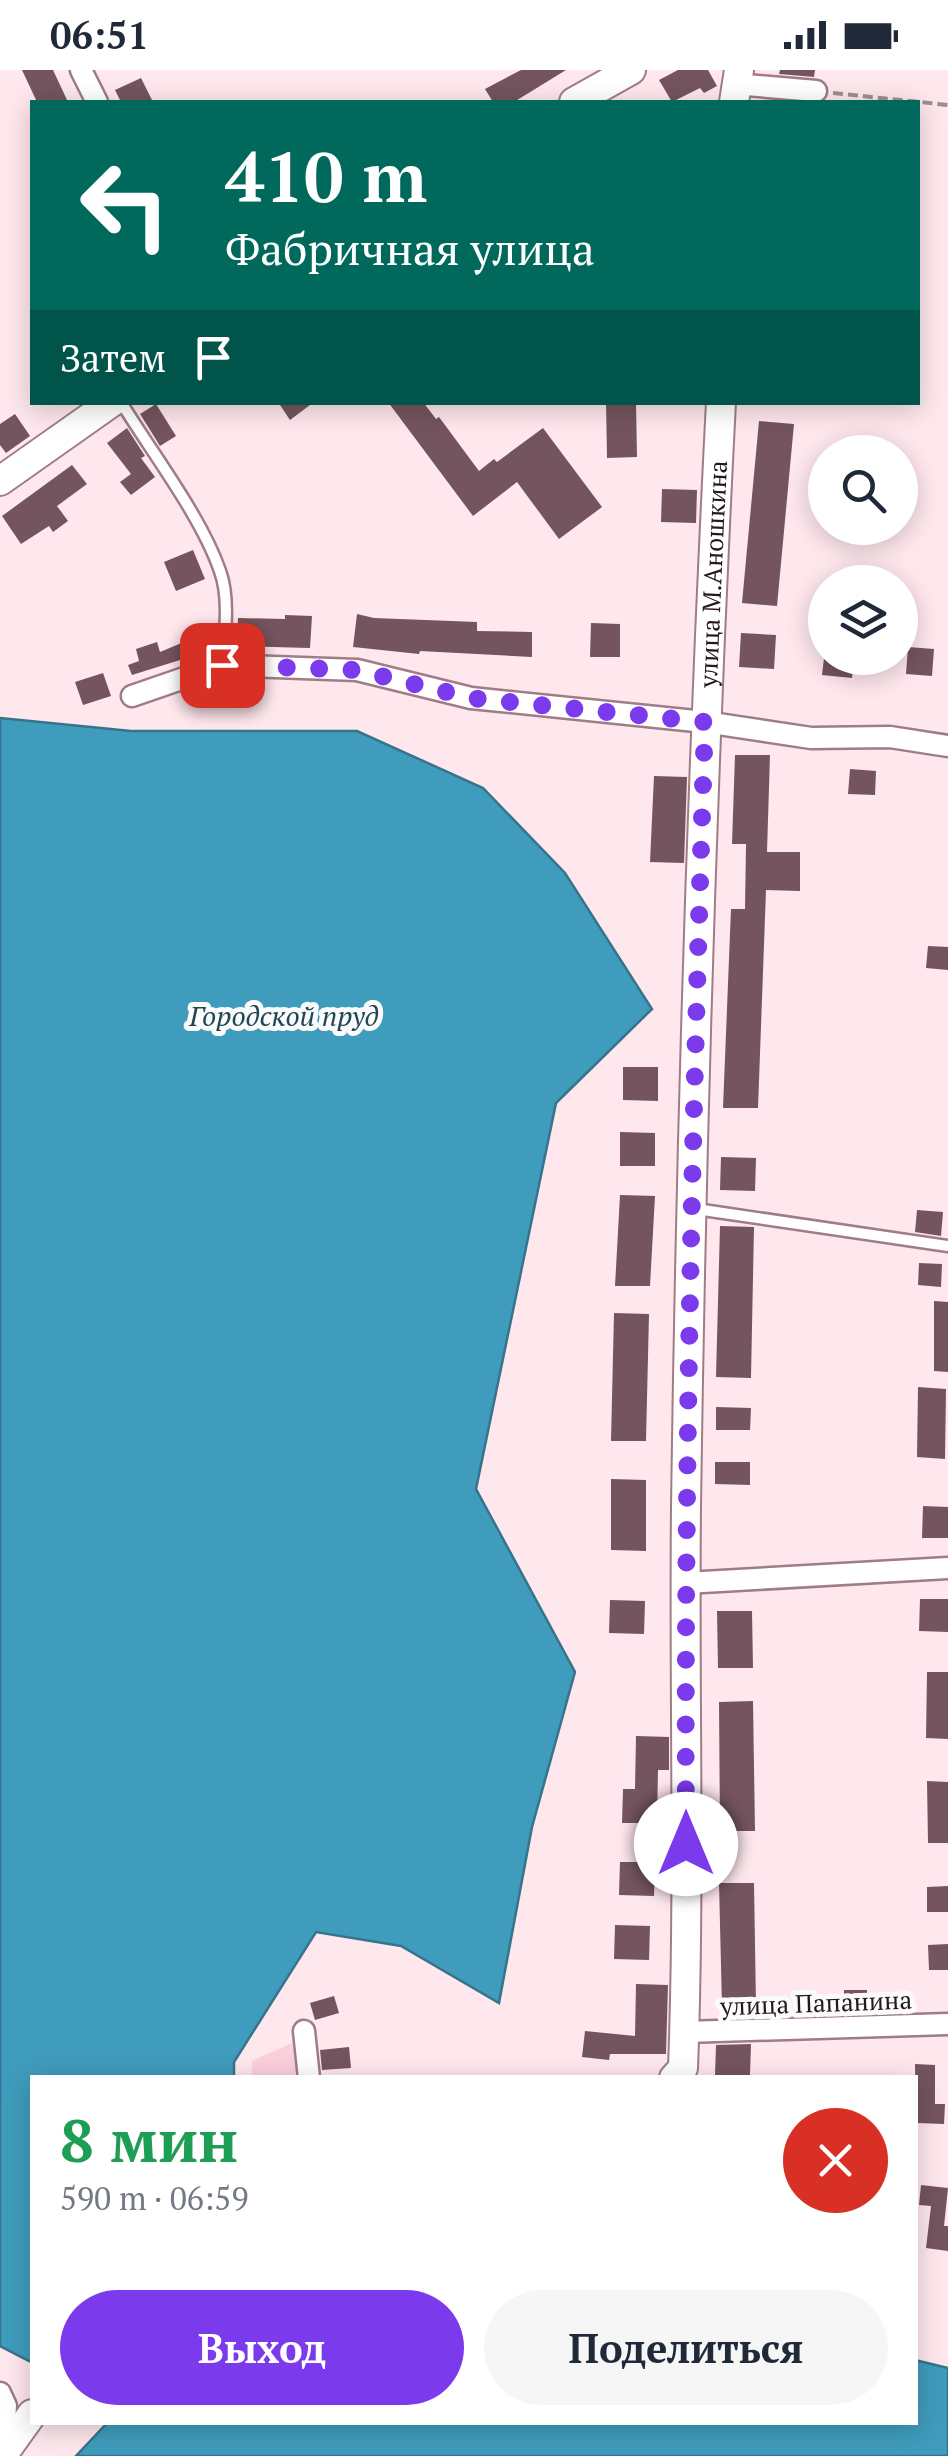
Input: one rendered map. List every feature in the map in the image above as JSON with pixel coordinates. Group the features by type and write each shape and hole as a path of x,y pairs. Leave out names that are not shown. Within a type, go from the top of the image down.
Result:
{"street":[{"path":"81,70 96,100"},
{"path":"578,100 631,70"},
{"path":"736,86 816,90"},
{"path":"0,480 108,405"},
{"name":"улица М.Аношкина","path":"680,2074 684,2032 690,1208 705,722 722,405"},
{"path":"132,696 222,665 357,670 471,698 705,722 811,738 890,737 948,746"},
{"path":"685,1583 948,1568"},
{"name":"улица Папанина","path":"684,2032 948,2024"},
{"path":"304,2031 309,2075"},
{"path":"0,2393 6,2406 2,2454"},
{"path":"2,2454 30,2417"}],"lane":[{"path":"123,405 193,518 221,573 226,627 222,665"},
{"path":"690,1208 948,1246"}],"path":[{"path":"816,90 904,100"},
{"path":"920,102 948,105"}],"shaded area":[{"path":"292,2043 300,2075 252,2075 252,2061"}],"water":[{"name":"Городской пруд","path":"0,718 131,731 357,731 483,788 565,873 652,1009 556,1103 476,1489 575,1672 532,1827 499,2003 401,1946 316,1932 234,2062 234,2075 30,2075 30,2360 0,2346"},
{"path":"918,2361 948,2368 948,2456 76,2456 105,2425 918,2425"}],"building":[{"path":"22,70 53,70 67,100 36,100"},
{"path":"521,70 566,70 517,100 492,100 485,89"},
{"path":"678,70 708,70 717,86 704,93 700,88 671,100 659,80"},
{"path":"780,70 815,70 814,77 779,74"},
{"path":"141,78 152,100 120,100 115,90"},
{"path":"157,405 176,436 160,446 140,414"},
{"path":"280,405 310,405 290,420"},
{"path":"390,405 425,405 436,419 439,417 479,471 543,428 602,507 559,539 517,482 473,516"},
{"path":"606,405 636,405 637,457 607,458"},
{"path":"15,414 30,436 6,453 0,445 0,424"},
{"path":"759,421 794,424 777,606 742,603"},
{"path":"127,428 155,477 131,495 120,482 131,474 107,443"},
{"path":"72,465 87,484 57,506 68,521 53,532 49,526 21,544 2,516"},
{"path":"662,489 697,490 696,523 661,522"},
{"path":"193,550 205,579 176,591 164,562"},
{"path":"357,614 477,622 477,631 532,632 532,657 420,651 419,654 353,647"},
{"path":"285,615 312,616 310,648 237,646 238,618 285,619"},
{"path":"591,623 620,624 620,657 590,657"},
{"path":"741,633 776,635 774,669 739,667"},
{"path":"203,634 211,654 132,675 128,665 139,661 136,649 157,642 160,652"},
{"path":"918,648 934,649 932,676 918,675"},
{"path":"103,673 111,696 83,705 75,682"},
{"path":"735,755 770,755 767,852 800,852 800,891 766,890 758,1108 723,1108 731,909 745,909 746,844 732,844"},
{"path":"850,769 876,771 875,795 848,794"},
{"path":"654,776 687,777 684,863 650,862"},
{"path":"928,946 948,947 948,970 926,968"},
{"path":"623,1067 658,1067 658,1101 623,1100"},
{"path":"620,1132 655,1133 655,1166 620,1166"},
{"path":"721,1157 756,1158 755,1191 720,1190"},
{"path":"620,1195 655,1196 650,1286 615,1286"},
{"path":"917,1210 943,1212 941,1236 915,1232"},
{"path":"720,1226 754,1227 751,1378 716,1377"},
{"path":"919,1263 942,1264 941,1287 918,1285"},
{"path":"934,1301 948,1302 948,1372 934,1371"},
{"path":"614,1313 649,1314 646,1441 611,1441"},
{"path":"918,1387 946,1389 945,1459 917,1457"},
{"path":"716,1407 751,1408 750,1430 716,1430"},
{"path":"715,1462 750,1462 750,1485 715,1484"},
{"path":"611,1479 646,1480 646,1551 611,1550"},
{"path":"923,1506 948,1507 948,1538 922,1538"},
{"path":"920,1599 948,1599 948,1632 919,1631"},
{"path":"610,1600 645,1601 644,1634 609,1633"},
{"path":"717,1611 752,1611 753,1668 718,1668"},
{"path":"927,1672 948,1672 948,1739 926,1738"},
{"path":"753,1701 755,1831 720,1831 719,1702"},
{"path":"636,1736 669,1737 669,1770 658,1770 657,1823 622,1823 623,1789 635,1789"},
{"path":"927,1781 948,1782 948,1843 928,1843"},
{"path":"620,1862 655,1862 654,1896 619,1895"},
{"path":"719,1883 754,1883 756,2006 722,2007"},
{"path":"948,1886 948,1912 927,1912 927,1887"},
{"path":"615,1925 650,1926 649,1960 614,1959"},
{"path":"948,1944 948,1970 929,1970 928,1945"},
{"path":"636,1984 668,1985 666,2054 610,2054 609,2060 582,2057 585,2031 635,2036"},
{"path":"844,1990 867,1990 867,2013 844,2013"},
{"path":"334,1996 339,2013 315,2020 310,2003"},
{"path":"751,2044 750,2075 715,2075 716,2045"},
{"path":"349,2047 351,2068 322,2070 320,2050"},
{"path":"915,2064 935,2065 935,2104 945,2104 944,2124 918,2123"},
{"path":"921,2185 948,2188 944,2226 948,2226 948,2251 926,2248 931,2206 919,2205"}],"route":[{"path":"222,665 357,670 471,698 705,722 690,1208 686,1844"}]}
